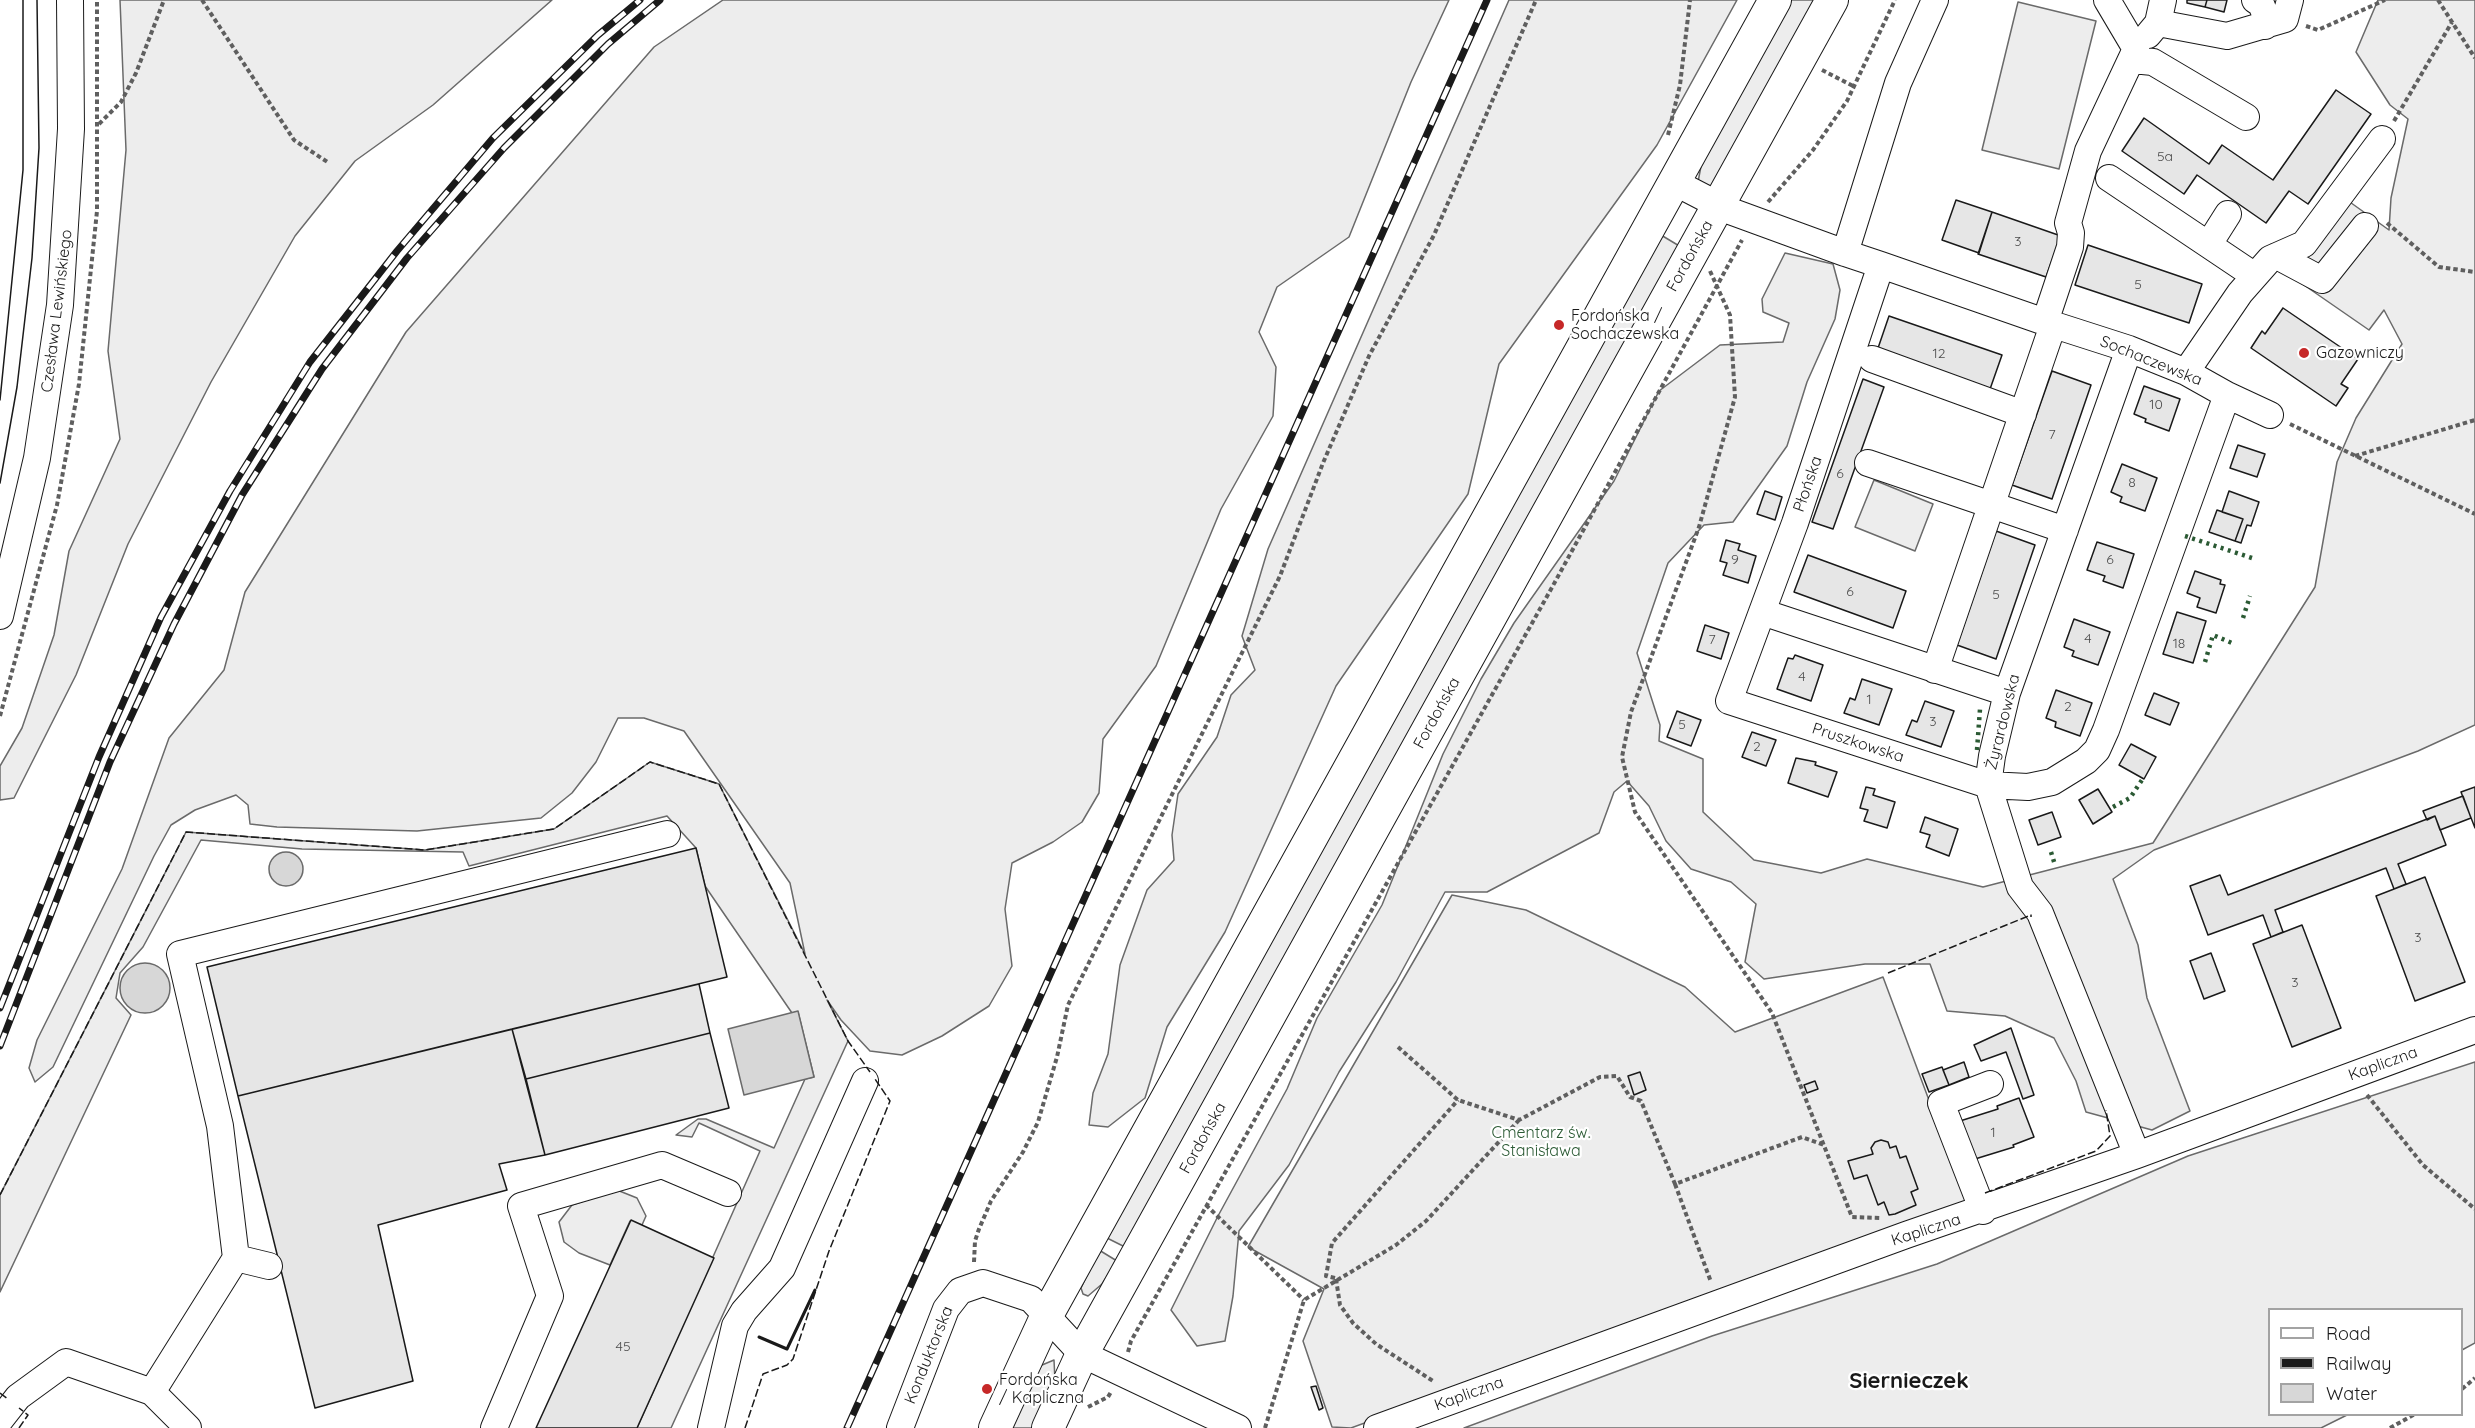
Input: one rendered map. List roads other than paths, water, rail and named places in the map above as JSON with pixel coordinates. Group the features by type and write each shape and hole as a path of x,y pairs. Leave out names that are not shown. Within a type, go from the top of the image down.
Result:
{"main road":[{"path":"995,1428 1047,1315 1775,0"},
{"name":"Fordońska","path":"1048,1428 1082,1354 1832,0"}],"street":[{"name":"Czesława Lewińskiego","path":"0,616 30,494 55,346 67,224 71,129 70,0"},
{"path":"1845,253 1898,83 1935,0"},
{"path":"2107,0 2134,55 2153,62 2246,117"},
{"path":"2255,0 2265,14 2280,15"},
{"path":"1935,670 2023,414 2070,247 2071,233 2068,223 2088,151 2134,55 2161,12 2228,36 2280,15"},
{"path":"2186,372 2240,292 2270,259 2304,244 2382,139"},
{"path":"2109,178 2255,276"},
{"name":"Sochaczewska","path":"1674,182 1719,205 1845,253 2049,324 2129,349 2186,372 2270,415"},
{"path":"2209,244 2228,214"},
{"path":"2277,256 2322,280 2373,221"},
{"name":"Płońska","path":"1729,701 1850,363 1881,265"},
{"name":"Żyrardowska","path":"2129,349 2007,693 1992,756 1988,785 2020,887 2040,913 2137,1155"},
{"path":"1872,359 2023,414"},
{"path":"1988,785 2028,787 2052,782 2074,770 2097,750 2114,710 2227,395"},
{"path":"1868,464 2065,530"},
{"path":"1762,612 2007,693"},
{"name":"Pruszkowska","path":"1729,701 1988,785"},
{"path":"152,1392 236,1258 220,1126 180,954 667,834"},
{"name":"Kapliczna","path":"1377,1428 1715,1292 1983,1211 2475,1030"},
{"path":"711,1428 735,1326 744,1311 782,1268 865,1081"},
{"path":"1983,1211 1941,1103 1990,1084"},
{"path":"494,1428 550,1296 521,1206 662,1165 728,1193"},
{"path":"236,1258 269,1266"},
{"name":"Konduktorska","path":"900,1428 946,1308 960,1291 975,1284 989,1284 1020,1293 1031,1299 1047,1315"},
{"path":"1047,1315 1082,1354 1238,1428"},
{"path":"0,1420 18,1397 66,1362 152,1392 188,1428"}],"water":[{"path":"286,852 298,857 303,869 298,881 286,886 274,881 269,869 274,857"},
{"path":"140,963 150,963 163,970 170,983 170,993 163,1006 150,1013 140,1013 131,1009 124,1002 120,993 120,983 124,974 131,967"},
{"path":"798,1011 814,1077 744,1095 728,1029"}],"tram line":[{"path":"0,400 23,170 23,0"},
{"path":"0,483 17,387 32,258 39,148 37,0"}],"railway":[{"path":"0,1008 99,757 161,617 230,491 310,362 397,251 493,138 598,35 640,0"},
{"path":"0,1046 110,762 174,624 242,495 322,369 407,258 504,148 608,44 660,0"},
{"path":"847,1428 1487,0"}],"place":[{"name":"Fordońska / Sochaczewska","path":"1559,325"},
{"name":"Gazowniczy","path":"2304,353"},
{"name":"Fordońska / Kapliczna","path":"987,1389"}],"district":[{"name":"Siernieczek","path":"1909,1381"}],"park label":[{"name":"Cmentarz św. Stanisława","path":"1541,1142"}]}
